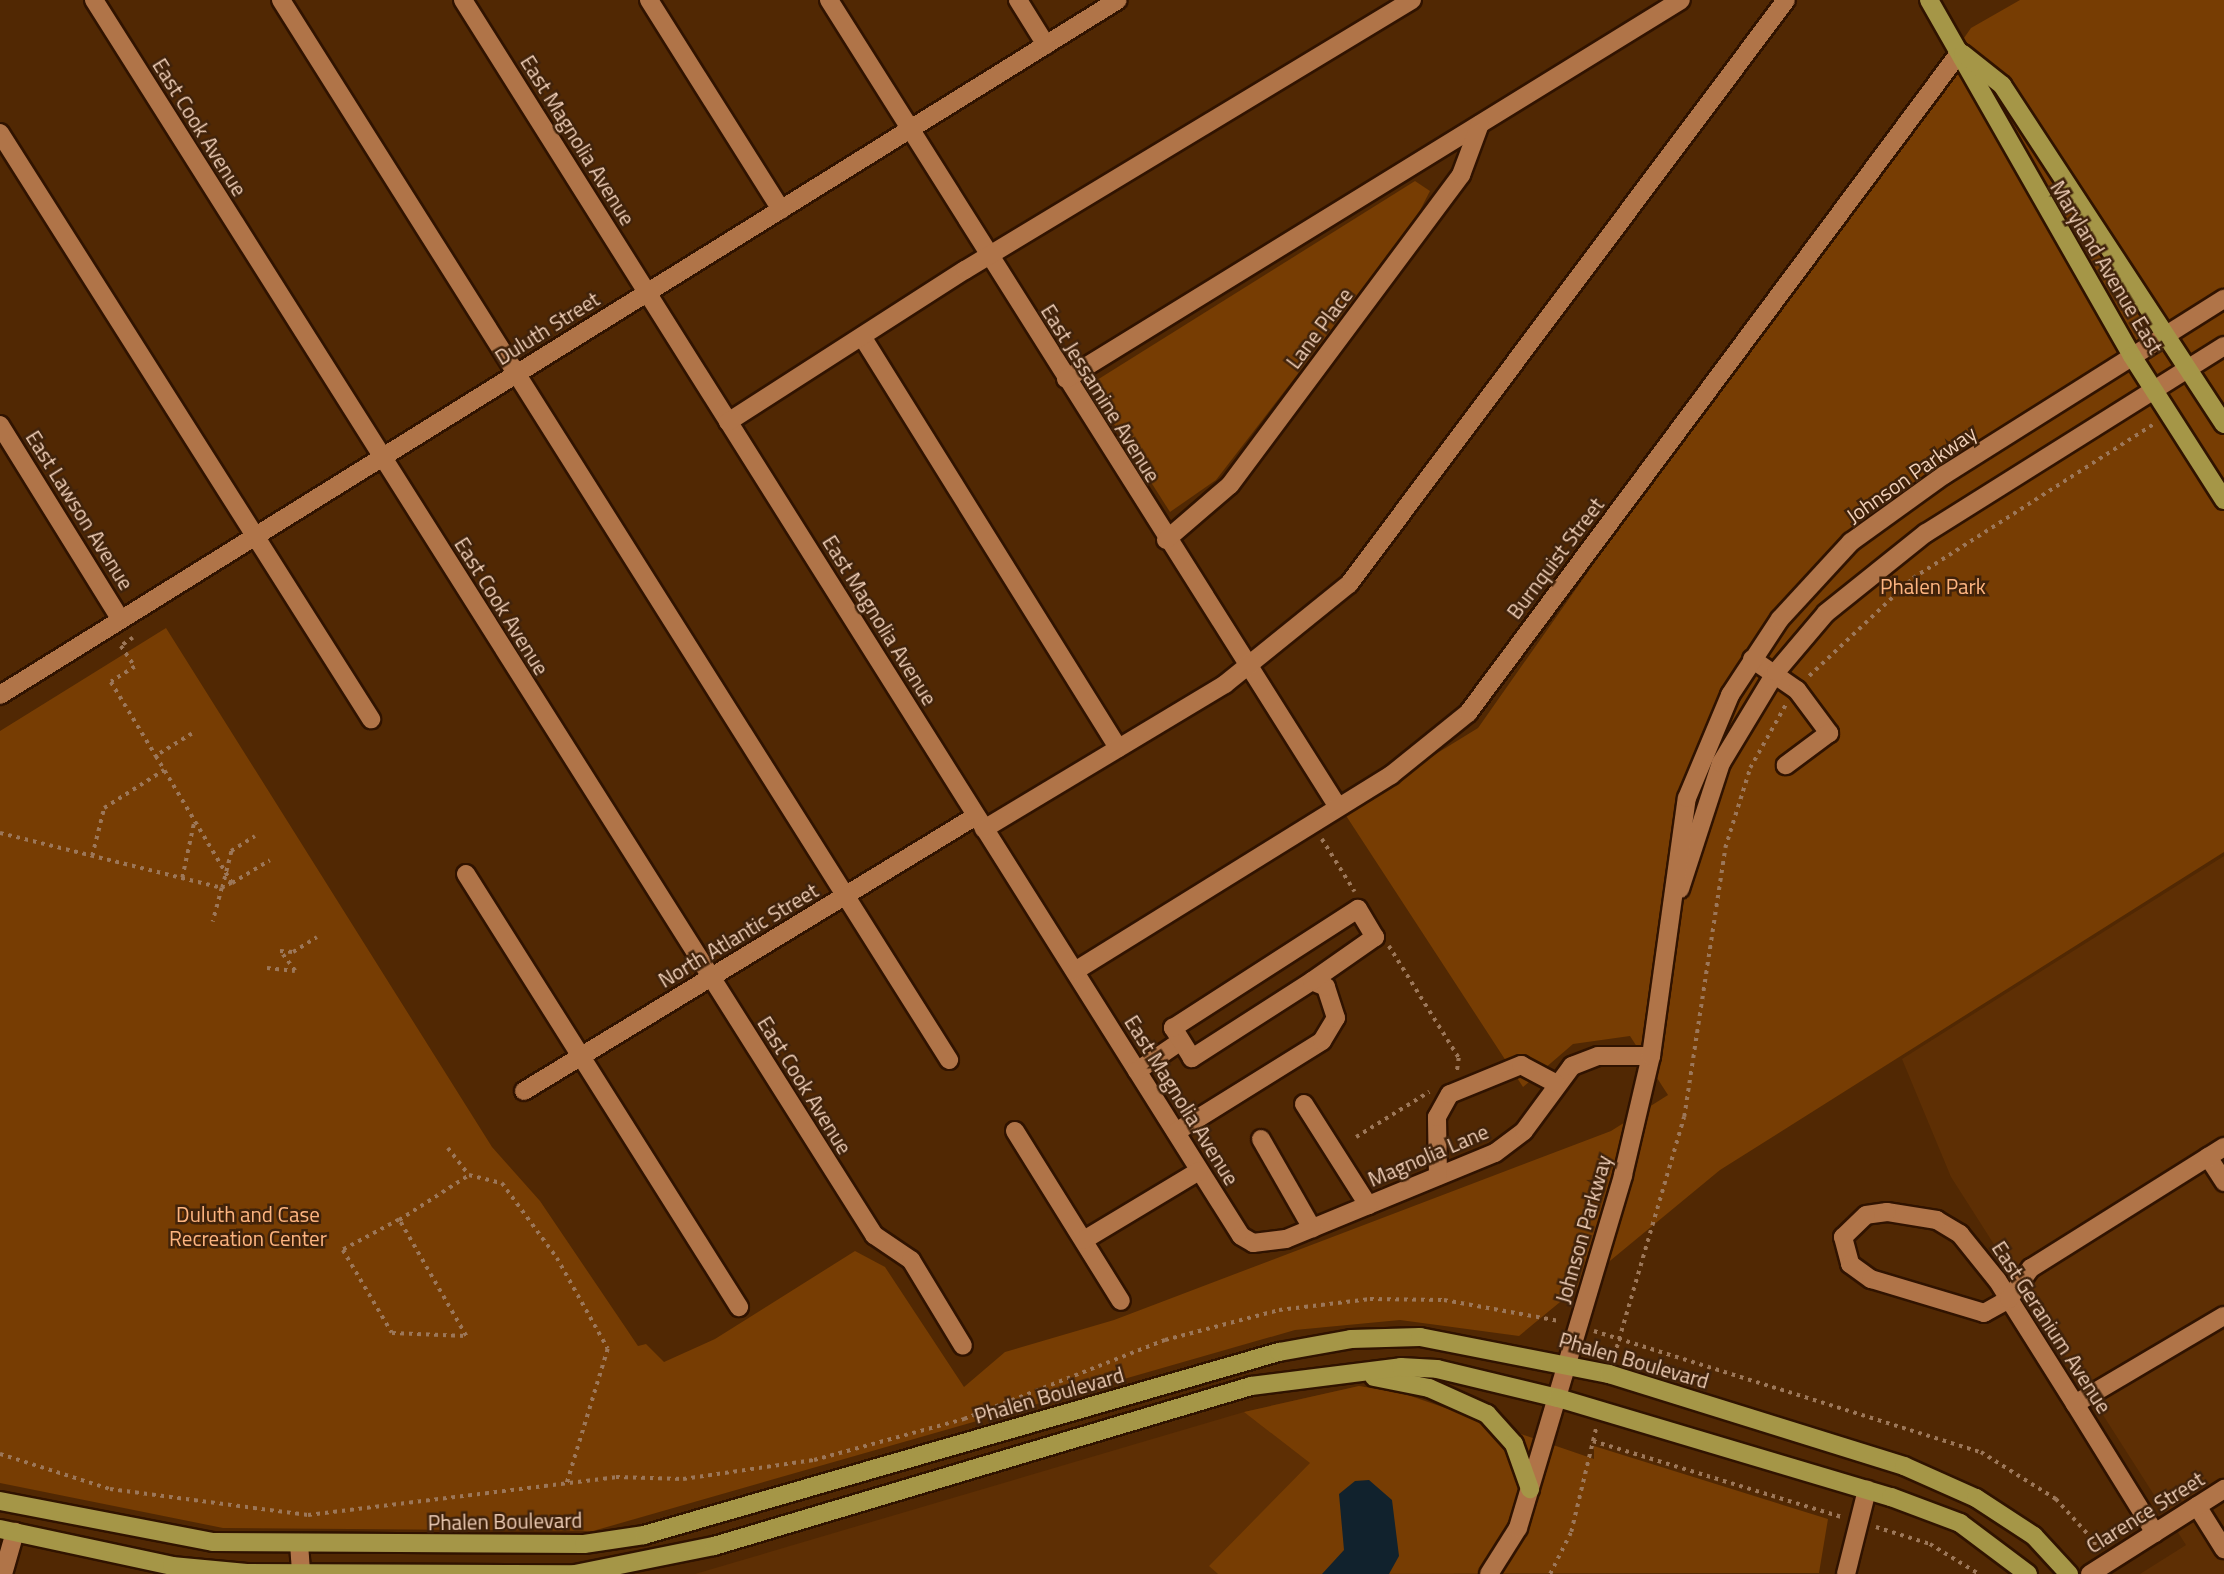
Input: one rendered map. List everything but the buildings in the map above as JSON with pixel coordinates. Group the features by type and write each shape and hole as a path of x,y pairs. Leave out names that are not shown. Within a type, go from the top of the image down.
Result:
{"main road":[{"name":"Maryland Avenue East","path":"1928,0 1960,51 1981,99 2132,356 2224,500"},
{"name":"Maryland Avenue East","path":"1960,51 2002,85 2224,424"},
{"name":"Phalen Boulevard","path":"0,1500 213,1542 556,1545 644,1535 1279,1352 1351,1339 1420,1337 1568,1363 1904,1466 1976,1498 2034,1536 2069,1574"},
{"path":"8,1530 172,1566 300,1573 575,1574 632,1567 1273,1383 1339,1371 1437,1368 1558,1398 1867,1490 1960,1523 2028,1574"},
{"path":"1273,1383 1385,1377 1475,1407 1509,1436 1530,1489"}],"street":[{"name":"East Cook Avenue","path":"94,0 874,1236 911,1260 963,1346"},
{"path":"281,0 949,1060"},
{"name":"East Magnolia Avenue","path":"463,0 1241,1236 1272,1242"},
{"path":"649,0 780,210"},
{"name":"East Jessamine Avenue","path":"828,0 1166,540 1338,807"},
{"path":"1018,0 1046,44"},
{"name":"Duluth Street","path":"0,695 1118,0"},
{"path":"728,422 988,256 1412,0"},
{"path":"1066,379 1681,0"},
{"name":"North Atlantic Street","path":"524,1091 847,895 1118,748 1247,666 1349,584 1786,0"},
{"name":"Burnquist Street","path":"1075,971 1432,747 1468,713 1960,51"},
{"name":"Lane Place","path":"1166,540 1230,485 1461,175 1480,124"},
{"path":"0,133 371,719"},
{"name":"Johnson Parkway","path":"1489,1574 1518,1528 1568,1363 1651,1056 1687,798 1705,745 1752,659 1813,581 1872,525 2224,299"},
{"path":"863,338 1118,748"},
{"name":"Johnson Parkway","path":"1670,926 1721,763 1776,672 1826,613 1890,558 2224,346"},
{"name":"East Lawson Avenue","path":"0,425 121,620"},
{"path":"1752,659 1776,672 1797,690 1829,733 1786,765"},
{"path":"466,874 739,1307"},
{"path":"1137,1071 1177,1035 1359,904 1375,937 1192,1058 1177,1035"},
{"path":"1176,1132 1322,1041 1336,1018 1326,988 1312,981"},
{"name":"Magnolia Lane","path":"1272,1242 1438,1176 1512,1142 1572,1066 1598,1056 1651,1056"},
{"path":"1438,1176 1437,1117 1450,1094 1473,1079 1521,1065 1556,1084"},
{"path":"1304,1104 1368,1205"},
{"path":"1015,1131 1121,1301"},
{"path":"1261,1139 1312,1228"},
{"path":"2009,1298 2031,1268 2224,1147"},
{"path":"2208,1157 2224,1182"},
{"path":"1084,1240 1199,1171"},
{"name":"East Geranium Avenue","path":"2009,1298 1975,1315 1871,1279 1842,1248 1852,1224 1866,1215 1913,1214 1937,1220 1980,1253 2009,1298 2155,1533"},
{"path":"2075,1405 2224,1317"},
{"name":"Clarence Street","path":"2090,1574 2224,1489"},
{"path":"1846,1574 1867,1490"},
{"path":"2197,1506 2224,1549"},
{"path":"3,1574 8,1530"},
{"path":"299,1543 300,1573"}],"path":[{"path":"2092,1549 2095,1542 2056,1499 1981,1452 1620,1338 1684,1116 1737,803 1750,768 1797,690 1844,637 1913,578 2147,429"},
{"path":"133,638 121,646 135,667 111,682 232,883"},
{"path":"156,756 192,734"},
{"path":"92,856 104,808 164,770"},
{"path":"182,878 194,820"},
{"path":"1318,832 1359,904"},
{"path":"0,833 222,888 270,860"},
{"path":"213,922 230,851 255,836"},
{"path":"1381,934 1459,1058 1457,1075 1445,1082"},
{"path":"267,968 295,971 281,951 293,951 317,937"},
{"path":"1356,1138 1434,1089"},
{"path":"448,1148 470,1175 502,1183 557,1258 608,1349 567,1483"},
{"path":"398,1220 466,1336 392,1333 343,1250 398,1220 470,1175"},
{"path":"0,1454 110,1489 307,1515 567,1483 683,1479 814,1460 964,1419 1165,1340 1279,1310 1370,1299 1444,1300 1537,1316"},
{"path":"1550,1574 1571,1532 1593,1441 1930,1544 1979,1574"}],"shaded area":[{"path":"2224,856 2224,1574 2140,1574 2186,1545 1951,1177 1902,1059"},
{"path":"1359,1386 1402,1393 1454,1574 695,1574 1244,1412"}],"green space":[{"path":"2020,0 2224,0 2224,852 1720,1170 1519,1336 1400,1320 1295,1330 593,1531 223,1528 0,1483 0,731 166,628 492,1147 540,1201 638,1346 646,1344 664,1362 715,1339 855,1251 885,1267 964,1387 1005,1352 1114,1320 1611,1131 1668,1095 1630,1036 1573,1044 1523,1087 1343,811 1478,728 1971,28"},
{"path":"1415,181 1430,191 1412,226 1216,480 1170,512 1089,385"},
{"path":"1359,1386 1402,1393 1594,1459 1594,1446 1828,1519 1819,1573 1218,1574 1209,1566 1310,1463 1244,1412"}],"water":[{"path":"1369,1480 1392,1500 1399,1556 1389,1574 1322,1574 1344,1550 1339,1494 1355,1481"}],"park label":[{"name":"Phalen Park","path":"1933,586"},
{"name":"Duluth and Case Recreation Center","path":"248,1226"}]}
